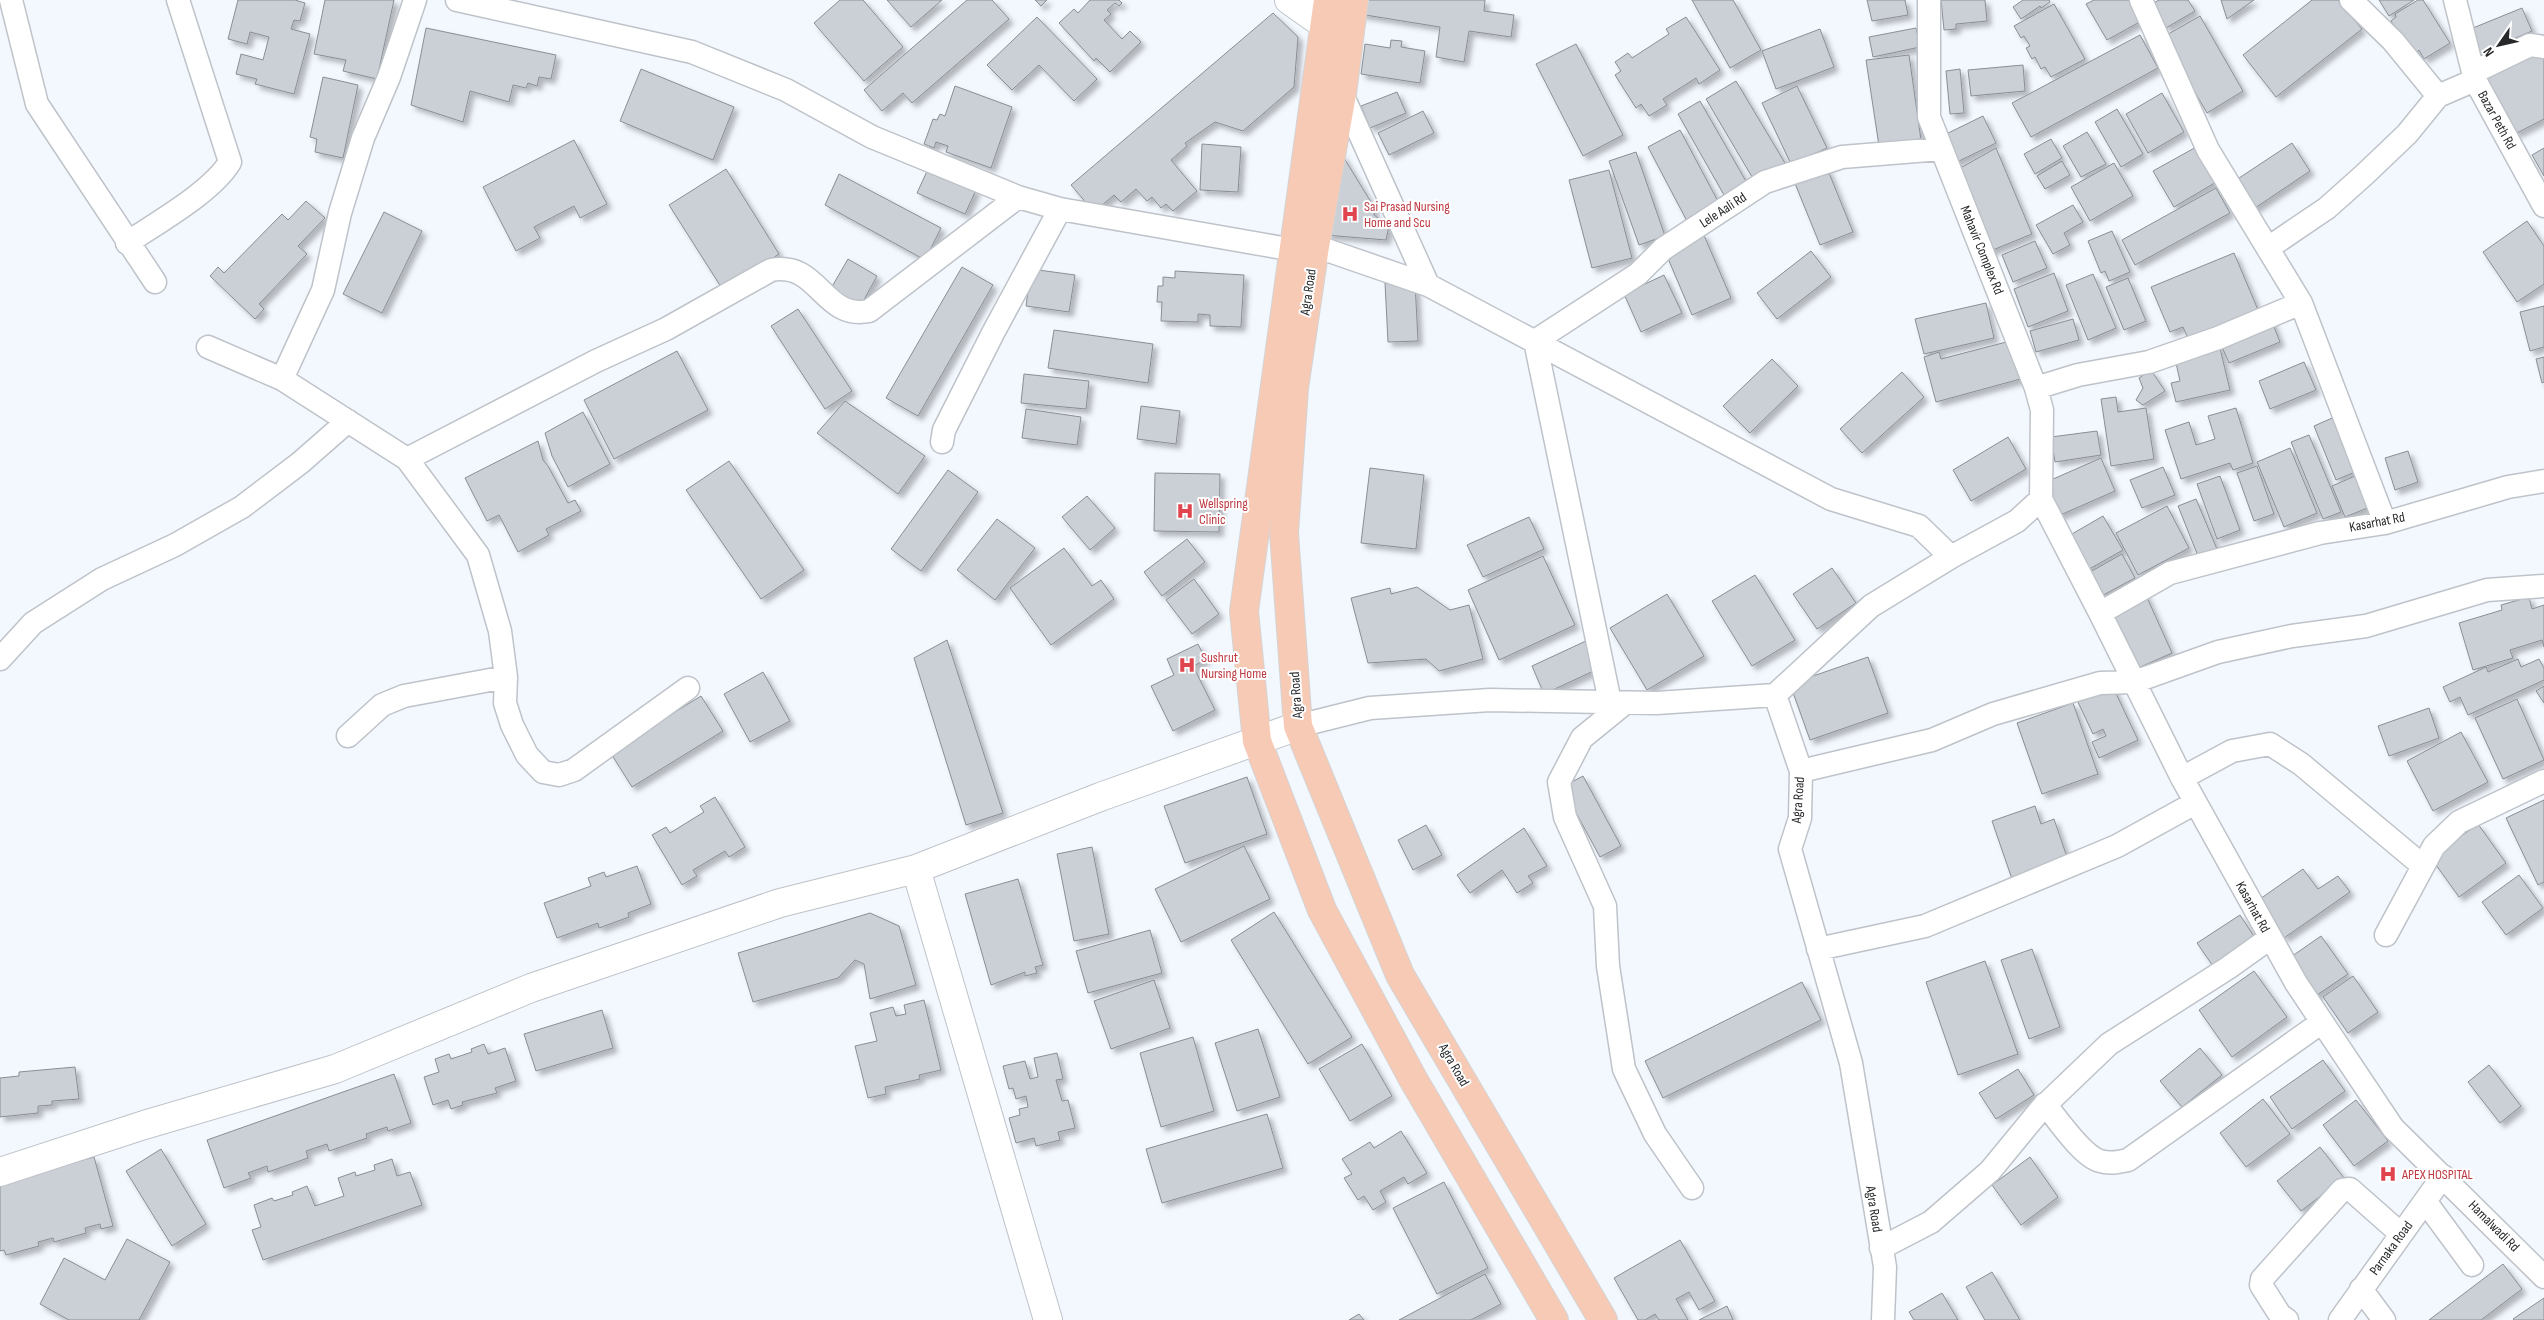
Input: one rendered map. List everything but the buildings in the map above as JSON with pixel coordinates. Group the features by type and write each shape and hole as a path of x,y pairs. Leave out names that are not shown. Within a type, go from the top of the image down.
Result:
{"main road":[{"name":"Agra Road","path":"1354,0 1342,94 1304,248 1244,611 1257,741 1322,910 1413,1079 1554,1320"},
{"name":"Agra Road","path":"1327,12 1304,248 1284,533 1298,726 1400,975 1603,1320"}],"street":[{"path":"11,0 37,104 127,244 155,282"},
{"path":"127,244 202,191 223,174 230,162 178,0"},
{"path":"282,378 323,290 340,213 362,138 389,77 415,0"},
{"path":"456,0 692,52 786,90 872,137 1018,197 1060,209 1304,248 1428,285 1831,499 1919,526 1950,557"},
{"path":"1289,0 1327,12 1348,42"},
{"name":"Mahavir Complex Rd","path":"1929,0 1929,117 2036,388 2042,410 2041,499"},
{"path":"2141,0 2208,150 2301,303 2385,523"},
{"path":"2351,0 2393,41 2438,96"},
{"name":"Bazar Peth Rd","path":"2455,0 2474,76 2544,206"},
{"path":"2268,248 2327,208 2364,175 2407,134 2438,96 2530,45 2544,47"},
{"path":"1342,94 1428,285"},
{"name":"Lele Aali Rd","path":"1535,341 1638,274 1663,249 1765,182 1842,157 1941,149"},
{"path":"407,459 596,361 666,329 771,270 783,268 798,271 842,309 855,314 868,311 1018,197"},
{"path":"942,442 944,430 993,333 1060,209"},
{"path":"2036,388 2078,375 2149,362 2218,338 2301,303"},
{"path":"1535,341 1618,702"},
{"path":"208,347 282,378 407,459 478,554 500,631 506,677 505,703 512,725 527,754 543,772 559,775 574,770 688,688"},
{"path":"0,659 33,623 102,579 175,545 242,508 300,463 348,421"},
{"name":"Kasarhat Rd","path":"2100,612 2170,573 2320,532 2385,523 2508,487 2544,481"},
{"path":"0,1172 144,1125 335,1070 531,988 780,903 916,869 1100,797 1298,726 1370,708 1490,700 1657,704 1775,694 1872,606 1950,557 2017,522 2041,499"},
{"name":"Kasarhat Rd","path":"2041,499 2100,612 2195,803 2296,983 2393,1128 2443,1176"},
{"path":"1801,771 1932,740 1993,714 2100,683 2134,682 2218,652 2292,636 2366,626 2487,590 2544,586"},
{"path":"348,736 382,705 404,696 506,677"},
{"name":"Agra Road","path":"1775,694 1801,771 1800,818 1790,849 1851,1063 1884,1267 1883,1320"},
{"path":"1618,702 1582,738 1559,782 1565,817 1604,906 1608,966 1624,1069 1655,1134 1692,1188"},
{"path":"2182,778 2232,750 2270,744 2301,764 2423,866"},
{"path":"2386,935 2434,846 2459,822 2544,781"},
{"path":"1818,949 1925,926 2118,846 2195,803"},
{"path":"916,869 1048,1320"},
{"path":"1881,1248 1931,1222 1990,1171 2043,1107 2108,1044 2228,968 2270,938"},
{"path":"2043,1107 2088,1155 2099,1161 2113,1163 2128,1160 2322,1022"},
{"name":"Parnaka Road","path":"2340,1320 2443,1176"},
{"name":"Hamalwadi Rd","path":"2443,1176 2540,1264"},
{"path":"2287,1320 2280,1315 2261,1285 2262,1279 2342,1190 2350,1189 2401,1234"},
{"path":"2425,1201 2472,1265"},
{"path":"2361,1290 2384,1320"}],"place":[{"name":"Sai Prasad Nursing Home and Scu","path":"1350,214"},
{"name":"Wellspring Clinic","path":"1185,511"},
{"name":"Sushrut Nursing Home","path":"1187,665"},
{"name":"APEX HOSPITAL","path":"2388,1174"}]}
